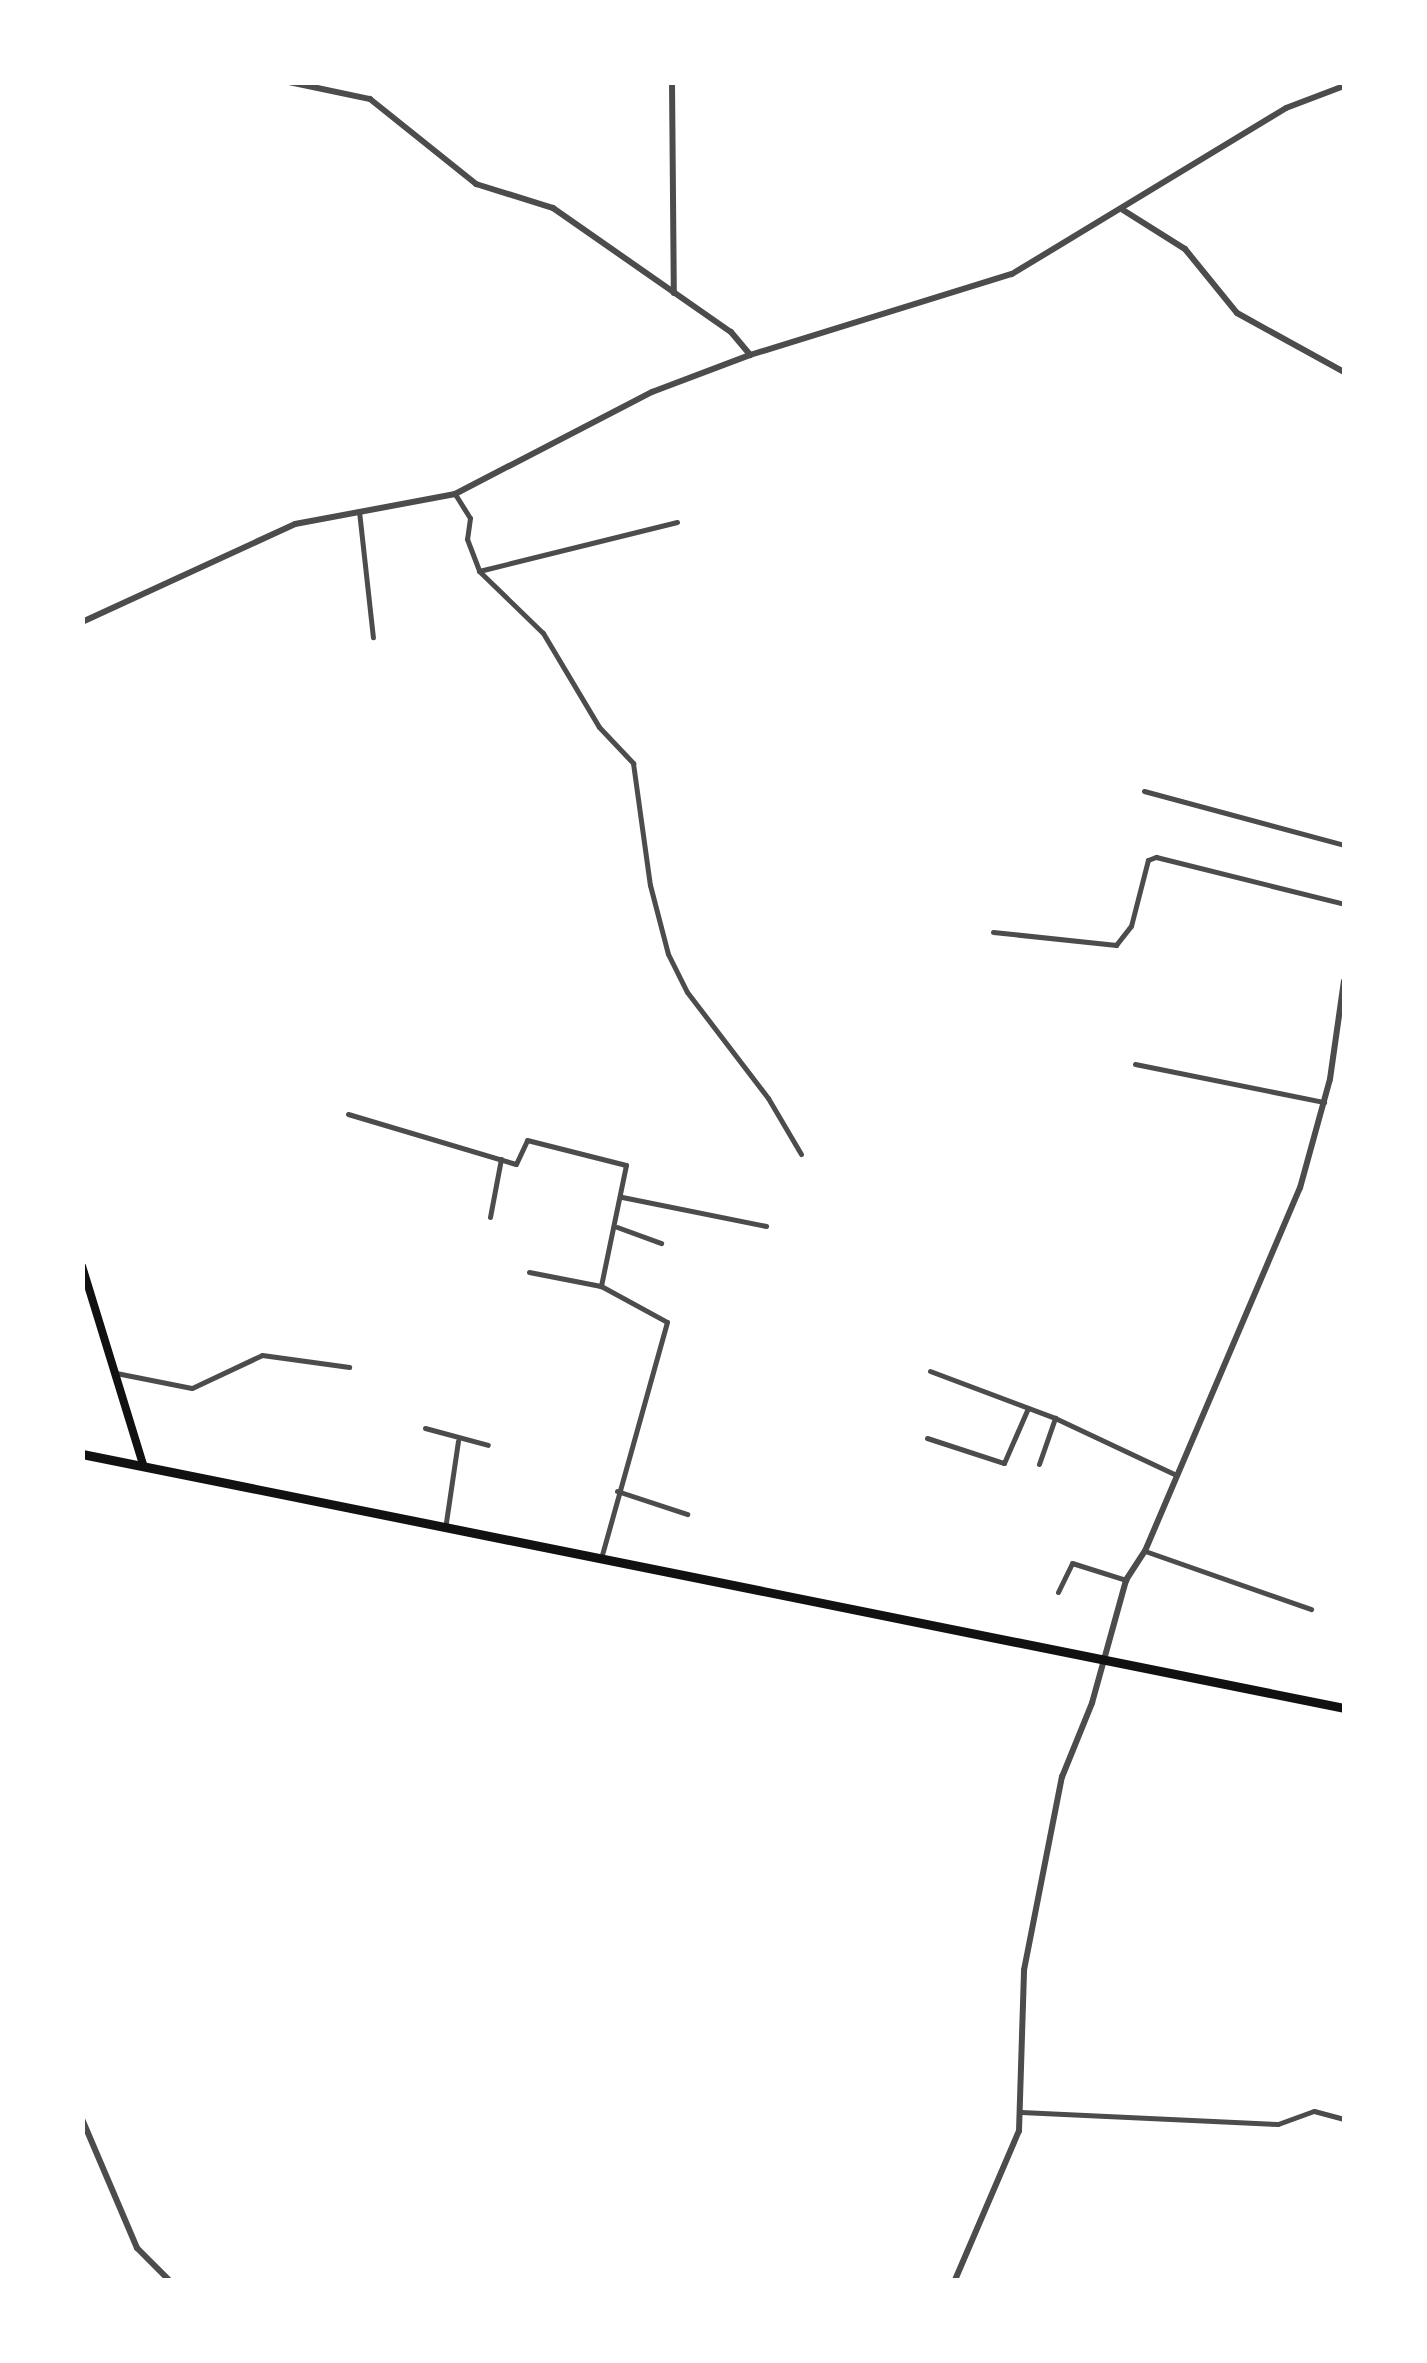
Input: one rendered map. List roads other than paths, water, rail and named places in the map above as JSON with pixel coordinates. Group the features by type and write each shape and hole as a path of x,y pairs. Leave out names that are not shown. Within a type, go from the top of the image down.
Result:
{"highway":[{"path":"82,1454 1101,1663 1344,1708"}],"main road":[{"path":"82,1266 144,1467"}],"street":[{"path":"289,82 370,99 476,184 553,208 731,332 750,355"},
{"path":"672,82 674,295"},
{"path":"82,622 296,524 455,494 652,392 750,355 1012,274 1286,108 1344,86"},
{"path":"1123,210 1185,249 1237,313 1344,372"},
{"path":"455,494 470,518 467,539 478,571 543,633 598,727 633,763 650,885 668,954 688,992 759,1085 800,1154"},
{"path":"359,511 374,637"},
{"path":"478,571 677,522"},
{"path":"1144,791 1344,845"},
{"path":"993,932 1116,944 1131,926 1148,860 1156,857 1344,904"},
{"path":"956,2280 1022,2112 1024,1970 1062,1777 1092,1703 1126,1580 1145,1551 1300,1188 1325,1102 1344,981"},
{"path":"1136,1064 1325,1102"},
{"path":"348,1114 518,1163 527,1140 626,1166 602,1286"},
{"path":"490,1217 501,1159"},
{"path":"621,1197 766,1226"},
{"path":"616,1227 661,1243"},
{"path":"529,1272 602,1286 667,1322 600,1562"},
{"path":"115,1373 192,1388 262,1355 349,1367"},
{"path":"930,1371 1055,1418 1176,1476"},
{"path":"927,1438 1004,1463 1028,1408"},
{"path":"1039,1464 1055,1418"},
{"path":"424,1428 458,1441 488,1445"},
{"path":"445,1530 458,1441"},
{"path":"617,1492 687,1514"},
{"path":"1145,1551 1311,1610"},
{"path":"1058,1592 1072,1563 1126,1580"},
{"path":"1022,2112 1278,2124 1314,2110 1344,2119"},
{"path":"82,2119 138,2248 169,2280"}]}
